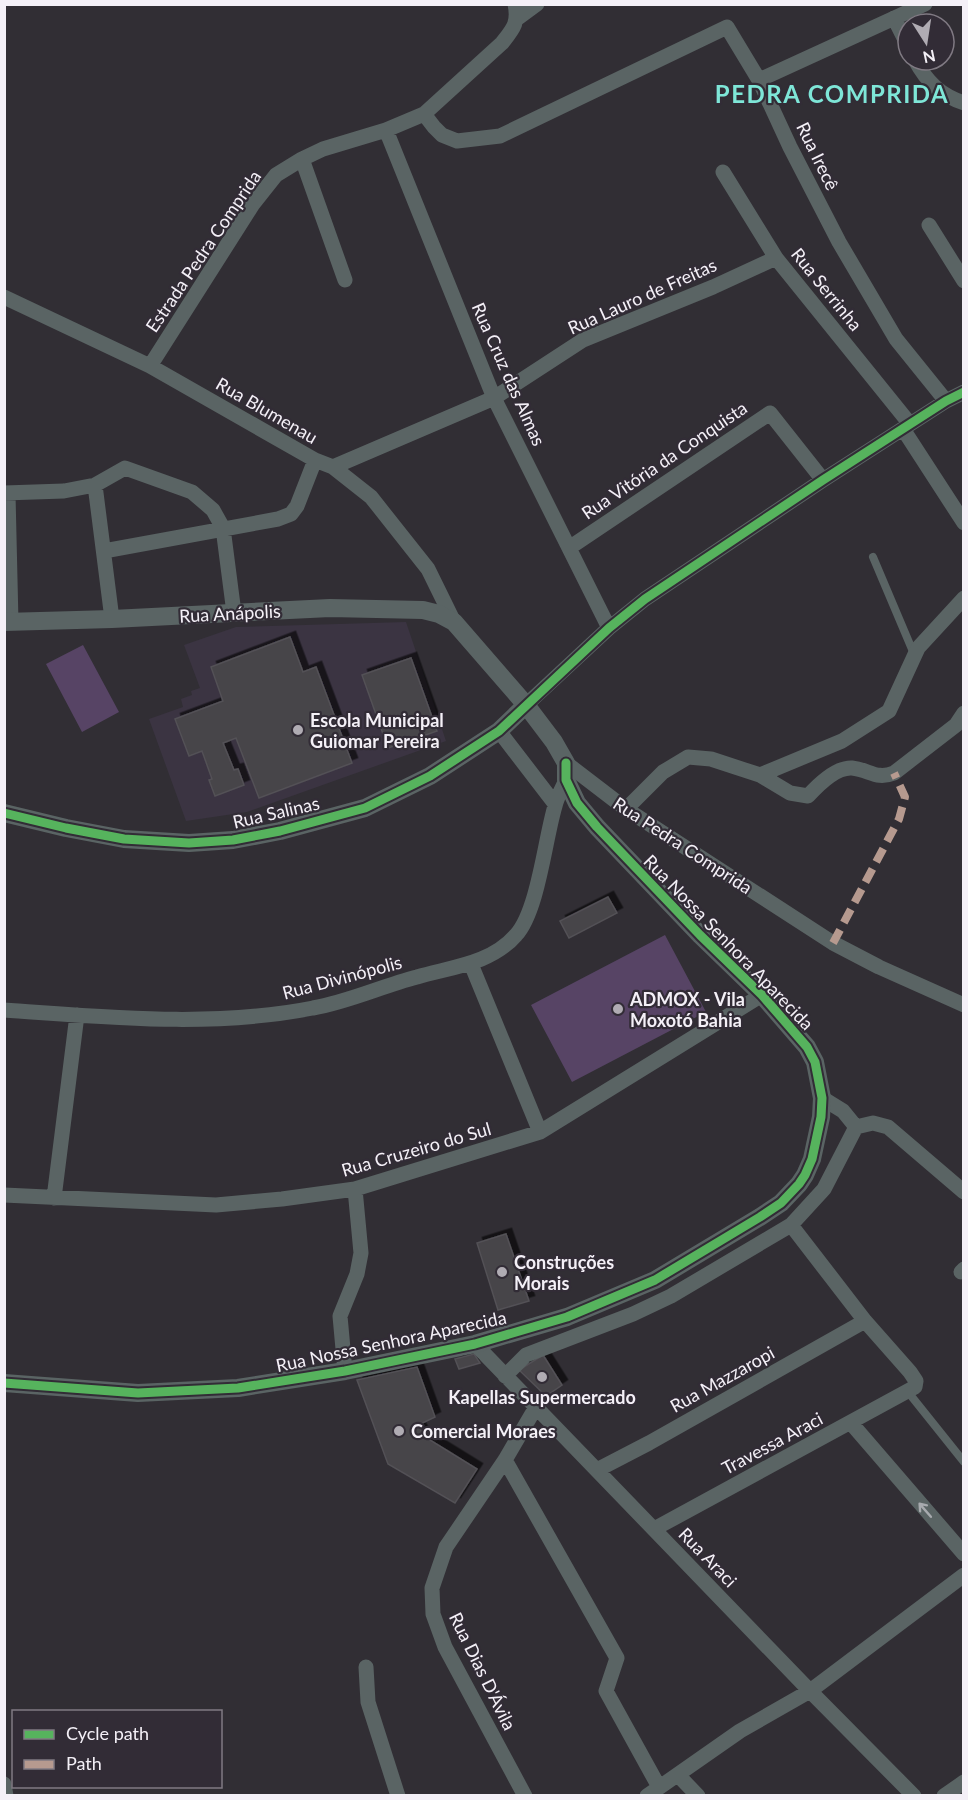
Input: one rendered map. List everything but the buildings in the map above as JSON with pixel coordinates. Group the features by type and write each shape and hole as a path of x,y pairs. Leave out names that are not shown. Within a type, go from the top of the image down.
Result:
{"street":[{"path":"517,11 537,4"},
{"path":"759,80 925,4"},
{"name":"Estrada Pedra Comprida","path":"150,366 253,204 276,175 323,149 386,130 424,114 502,43 511,31 517,11"},
{"path":"894,18 896,22"},
{"name":"Rua Irecê","path":"424,114 442,135 457,141 500,136 727,27 759,80 790,147 834,231 890,330 946,401"},
{"path":"922,72 948,98 963,103"},
{"name":"Rua Cruz das Almas","path":"386,130 494,398 609,628"},
{"path":"302,159 345,280"},
{"name":"Rua Serrinha","path":"723,171 776,258 907,427 963,523"},
{"path":"929,225 963,281"},
{"name":"Rua Lauro de Freitas","path":"333,467 494,398 583,340 713,287 776,258"},
{"name":"Rua Blumenau","path":"4,297 150,366 315,460 333,467 371,497 428,569 454,622"},
{"path":"526,705 609,628 645,599 823,480 963,392"},
{"name":"Rua Vitória da Conquista","path":"569,548 770,412 823,480"},
{"path":"104,551 278,519 291,514 297,506 315,460"},
{"path":"8,622 6,493 64,491 95,485 125,468 192,492 213,510 223,528 234,613"},
{"path":"95,485 112,619"},
{"path":"760,775 842,741 889,711 918,648 963,598"},
{"name":"Rua Anápolis","path":"8,622 330,608 423,610 439,614 454,622"},
{"name":"Rua Pedra Comprida","path":"454,622 526,705 554,742 566,772 833,943 879,967 963,1005"},
{"name":"Rua Salinas","path":"4,813 124,839 189,843 233,840 280,831 365,808 430,776 499,731 526,705"},
{"path":"626,809 663,772 688,758 711,759 760,775 790,793 808,796 826,777 850,768 884,777 894,773 956,725 963,713"},
{"path":"499,731 555,804"},
{"name":"Rua Divinópolis","path":"4,1010 133,1019 236,1019 316,1008 414,978 471,964 504,946 517,935 527,917 555,804 566,772"},
{"name":"Rua Nossa Senhora Aparecida","path":"4,1383 138,1393 238,1388 345,1371 475,1344 567,1317 655,1280 781,1203 799,1184 806,1175 812,1159 821,1117 822,1098 815,1062 807,1047 762,996 597,827 577,803 566,772"},
{"path":"471,964 540,1132"},
{"name":"Rua Cruzeiro do Sul","path":"4,1195 216,1205 356,1189 540,1132 762,996"},
{"path":"54,1198 77,1015"},
{"path":"822,1098 843,1111 856,1127"},
{"path":"506,1376 526,1355 633,1314 671,1296 790,1225 824,1189 856,1127 873,1123 888,1127 963,1192"},
{"path":"345,1371 340,1316 357,1274 361,1252 356,1189"},
{"path":"790,1225 866,1321 910,1372 915,1381 915,1387 908,1392"},
{"name":"Rua Mazzaropi","path":"597,1470 866,1321"},
{"name":"Rua Araci","path":"475,1344 914,1796"},
{"name":"Travessa Araci","path":"654,1529 908,1392"},
{"name":"Rua Dias D'Ávila","path":"525,1796 445,1647 433,1614 432,1588 446,1547 505,1460 536,1407"},
{"path":"851,1423 963,1554"},
{"path":"505,1460 617,1658 606,1691 653,1791 740,1731 810,1691 963,1575"},
{"path":"366,1667 368,1702 398,1796"},
{"path":"678,1775 698,1796"},
{"path":"944,1796 963,1782"},
{"path":"4,1784 6,1796"}],"lane":[{"path":"873,556 915,656"},
{"path":"908,1392 963,1462"}],"shaded area":[{"name":"Escola Municipal Guiomar Pereira","path":"406,622 446,741 247,812 186,821 149,719 183,707 181,699 192,695 191,691 200,688 184,645 236,627"},
{"path":"83,645 119,712 82,732 46,664"},
{"name":"ADMOX - Vila Moxotó Bahia","path":"665,935 706,1012 572,1082 531,1005"}],"marked path":[{"path":"833,943 899,819 905,797 894,773"}],"cycle path":[{"path":"4,813 124,839 189,843 233,840 280,831 365,808 430,776 499,731 609,628 645,599 823,480 946,401 964,392"},
{"path":"4,1383 138,1393 238,1388 345,1371 475,1344 567,1317 655,1280 760,1217 781,1203 799,1184 812,1159 821,1117 822,1098 815,1062 807,1047 762,995 700,935 597,827 577,803 566,780 566,763"}],"place":[{"name":"Escola Municipal Guiomar Pereira","path":"298,730"},
{"name":"ADMOX - Vila Moxotó Bahia","path":"618,1009"},
{"name":"Construções Morais","path":"502,1272"},
{"name":"Kapellas Supermercado","path":"542,1377"},
{"name":"Comercial Moraes","path":"399,1431"}],"district":[{"name":"PEDRA COMPRIDA","path":"832,93"}]}
